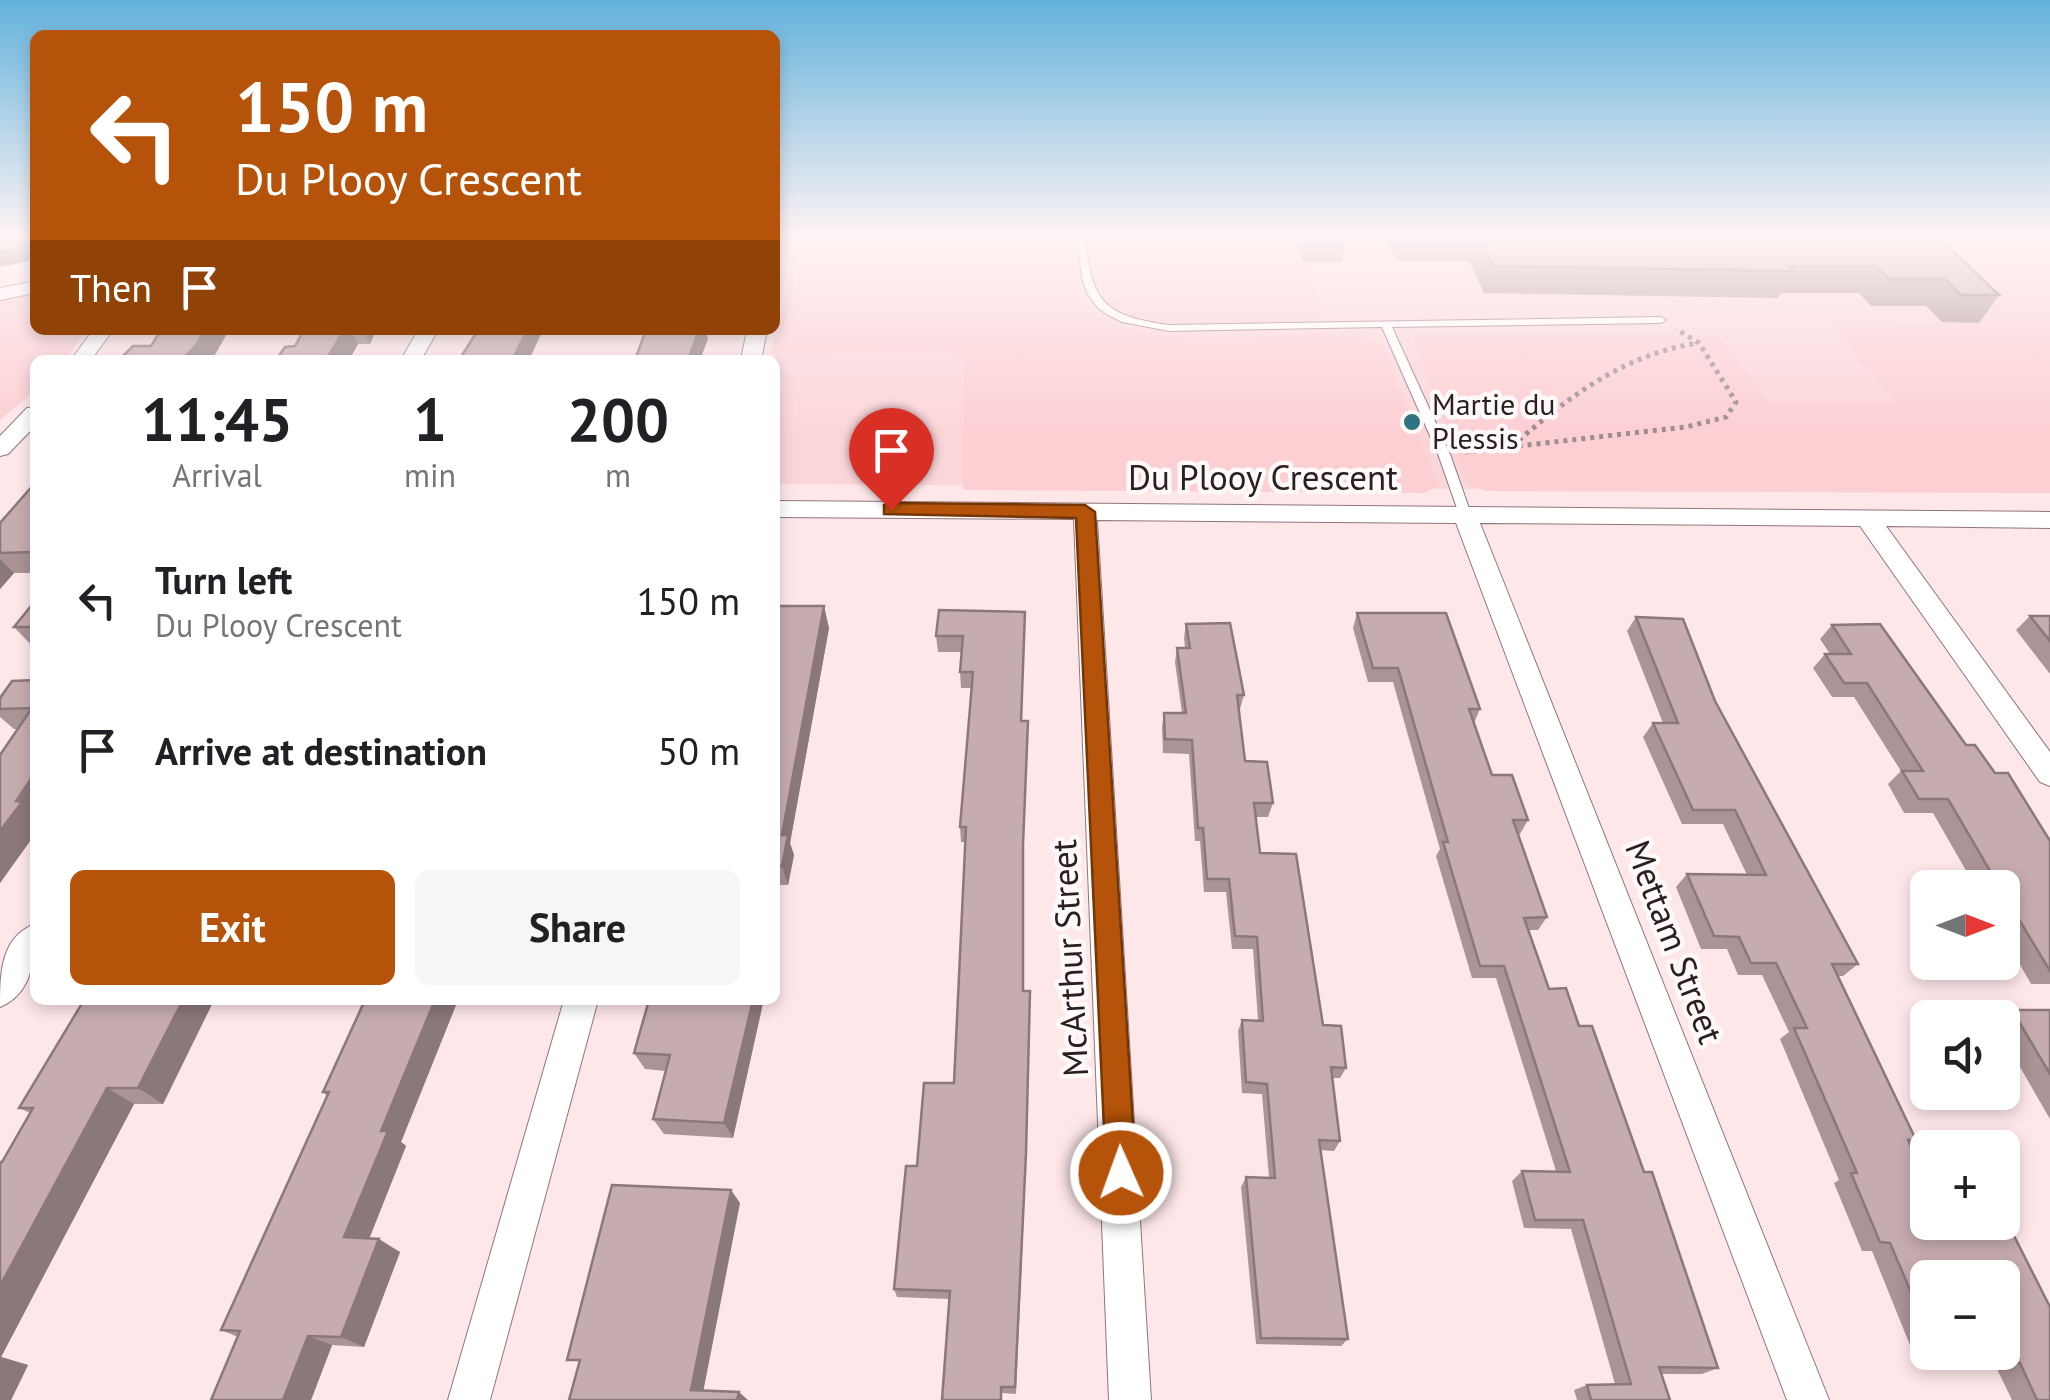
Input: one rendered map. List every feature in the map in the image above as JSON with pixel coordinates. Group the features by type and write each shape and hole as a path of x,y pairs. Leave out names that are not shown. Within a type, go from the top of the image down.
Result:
{"street":[{"path":"84,355 100,335"},
{"path":"0,449 30,418"},
{"name":"Du Plooy Crescent","path":"780,508 2050,520"},
{"name":"McArthur Street","path":"1085,512 1116,1060 1130,1400"},
{"name":"Mettam Street","path":"1466,514 1808,1400"},
{"path":"1867,518 2050,774"},
{"path":"0,991 30,946"},
{"path":"469,1400 579,1005"}],"lane":[{"path":"1093,300 1133,324 1169,328 1661,320"},
{"path":"1386,324 1444,454 1466,514"}],"path":[{"path":"1444,454 1686,426 1726,416 1736,402 1699,343 1661,320"},
{"path":"1511,447 1589,381 1666,346 1699,343"}],"shaded area":[{"path":"0,300 30,300 30,335 83,335 69,355 30,355 30,395 0,420"},
{"path":"784,300 1080,300 1082,309 1111,323 1178,336 1354,332 1383,345 1438,485 1425,493 963,490 964,359 946,350 770,354 775,335 780,335"},
{"name":"Martie du Plessis","path":"786,300 1980,300 2050,493 780,484 780,355 775,355"},
{"path":"1317,300 1323,320 1179,324 1151,320 1104,301"},
{"path":"1960,300 2050,300 2050,493 1486,491 1468,484 1413,339 1414,332 1718,335 1770,402 1895,402 1827,321 1983,323"}],"building":[{"path":"158,335 202,335 187,355 124,355 133,346 151,346"},
{"path":"301,335 341,335 329,355 279,355 285,347 295,346"},
{"path":"475,335 524,335 514,355 462,355"},
{"path":"644,335 697,335 690,355 637,355"},
{"path":"30,489 30,552 0,553 0,523"},
{"path":"780,606 824,606 782,835 788,835 782,866"},
{"path":"30,607 30,627 14,627"},
{"path":"939,610 1025,612 1021,721 1028,721 1023,991 1030,991 1026,1153 1015,1387 1001,1387 1001,1400 942,1400 950,1291 894,1289 906,1166 917,1166 924,1083 954,1083 966,827 960,827 973,672 960,672 963,636 936,636"},
{"path":"1357,613 1446,613 1480,709 1469,709 1492,775 1512,775 1528,820 1513,820 1547,917 1524,918 1549,989 1566,988 1579,1026 1592,1026 1644,1172 1652,1172 1718,1368 1659,1367 1670,1400 1591,1400 1587,1385 1631,1384 1583,1220 1535,1220 1522,1171 1570,1172 1504,966 1480,966 1398,668 1373,668"},
{"path":"2030,616 2050,616 2050,641"},
{"path":"1636,617 1683,619 1715,701 1858,964 1832,964 1911,1130 1908,1140 1910,1240 2016,1240 2050,1307 2050,1400 2037,1400 2020,1363 2020,1260 1910,1260 1910,1290 1890,1243 1880,1242 1851,1173 1857,1173 1794,1028 1807,1028 1776,963 1751,963 1739,937 1714,936 1687,874 1766,875 1735,810 1693,810 1653,723 1678,723"},
{"path":"1230,623 1244,695 1237,695 1245,761 1267,762 1273,803 1254,803 1260,853 1296,854 1323,1025 1341,1026 1346,1068 1331,1067 1340,1141 1319,1140 1348,1339 1261,1338 1246,1177 1275,1178 1267,1084 1246,1082 1242,1020 1263,1021 1257,937 1235,936 1229,879 1207,879 1203,828 1198,828 1192,740 1165,739 1164,713 1186,713 1177,648 1190,648 1186,624"},
{"path":"1880,624 1966,745 1975,745 1995,773 2008,773 2050,841 2050,971 2020,921 2020,870 1989,870 1948,799 1919,799 1902,771 1923,771 1867,683 1844,683 1825,654 1851,654 1832,625"},
{"path":"30,680 30,708 0,709 0,698 12,681"},
{"path":"30,711 30,780 16,801 22,802 0,831 0,755"},
{"path":"81,1005 180,1005 138,1088 107,1088 0,1286 0,1162 33,1108 19,1108"},
{"path":"363,1005 433,1005 381,1131 388,1131 344,1237 379,1239 341,1337 308,1336 283,1400 211,1400 240,1331 221,1330 329,1092 323,1092"},
{"path":"648,1005 752,1005 724,1123 653,1119 670,1055 634,1053"},
{"path":"2020,1010 2050,1010 2050,1074 2020,1023"},
{"path":"612,1185 731,1190 691,1390 739,1392 737,1400 569,1400 580,1360 567,1360"}],"place":[{"name":"Martie du Plessis","path":"1412,422"}],"route":[{"path":"891,510 1085,512 1121,1173"}]}
